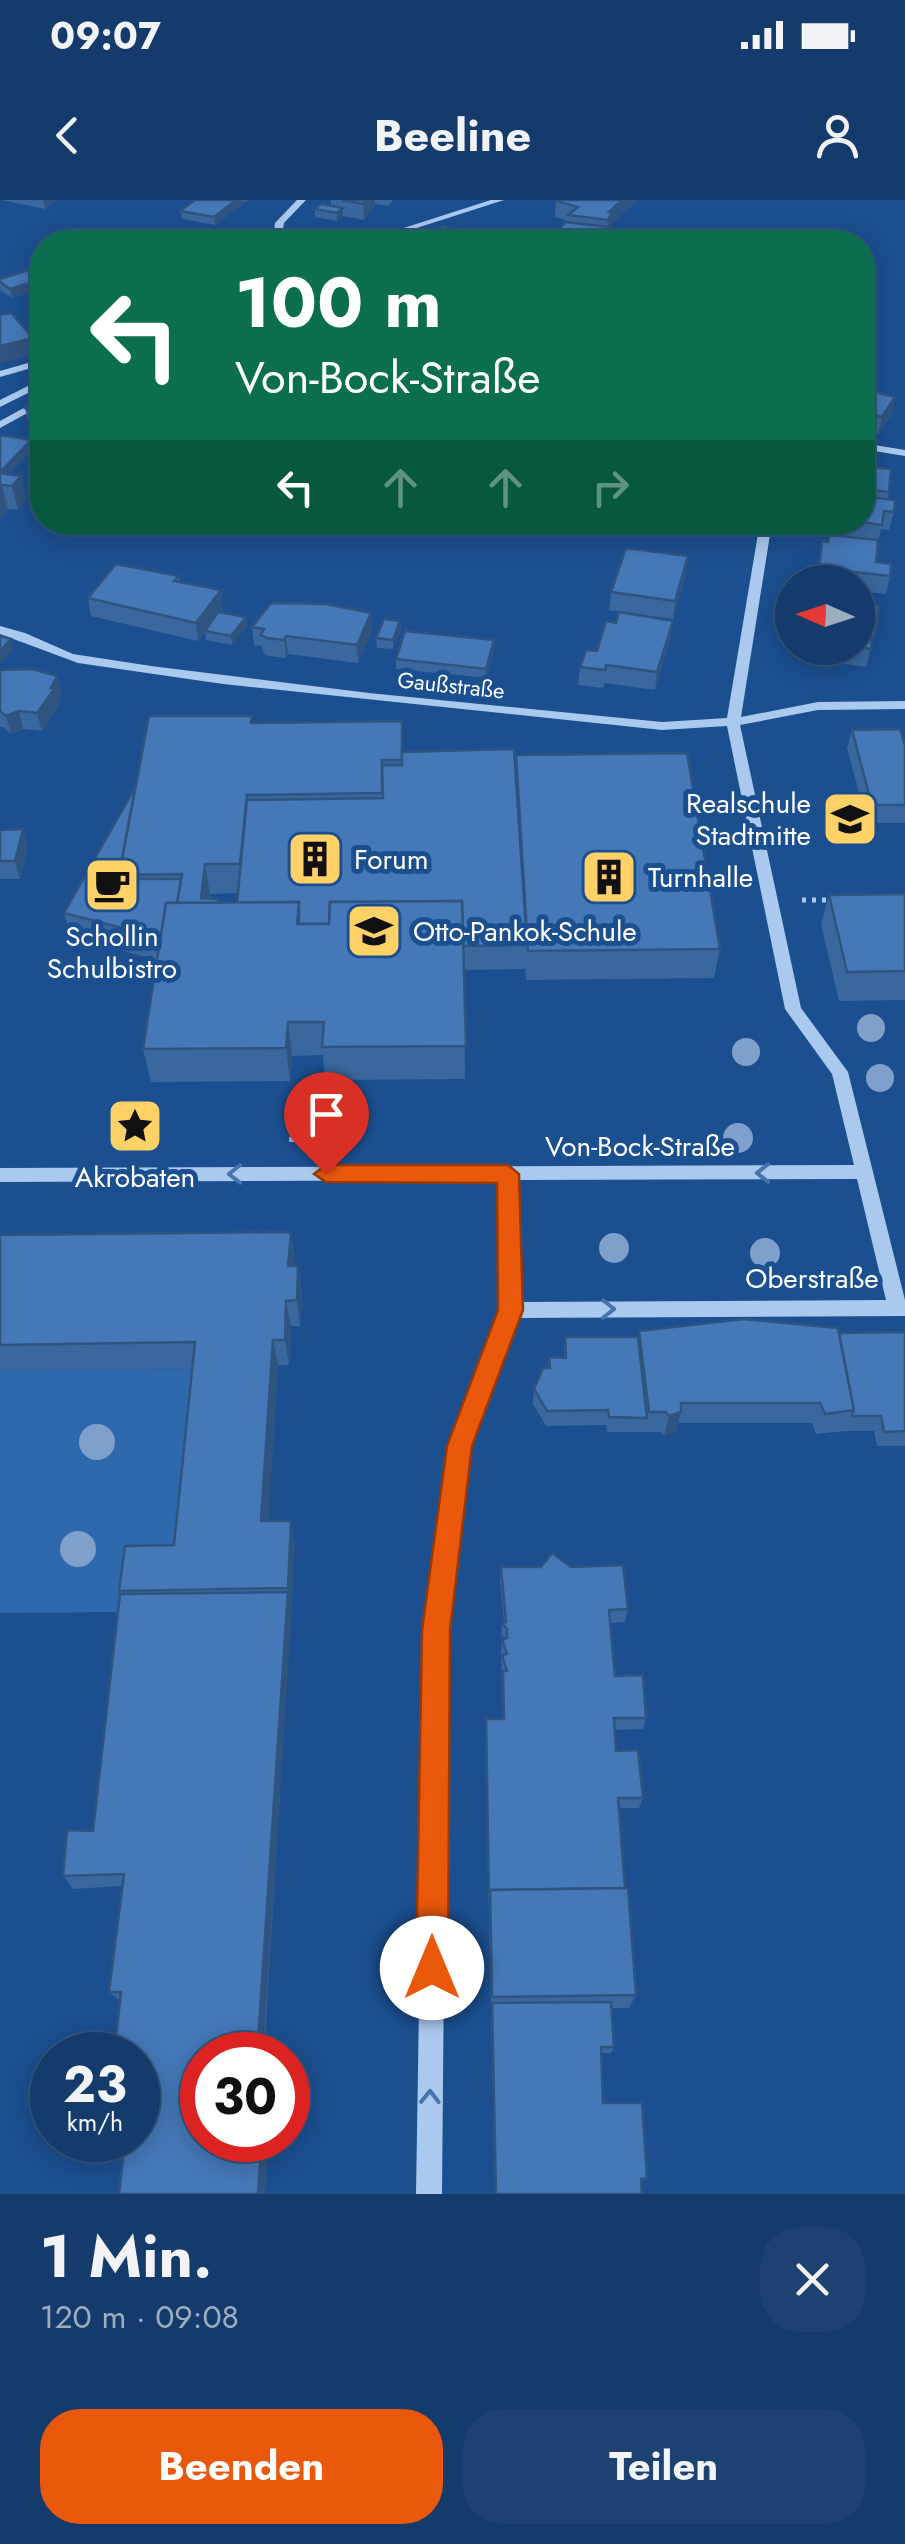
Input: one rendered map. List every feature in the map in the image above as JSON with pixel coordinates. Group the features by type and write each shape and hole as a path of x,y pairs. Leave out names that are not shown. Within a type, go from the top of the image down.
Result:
{"street":[{"path":"276,230 282,217 302,200"},
{"path":"404,230 500,200"},
{"path":"0,374 30,365"},
{"path":"0,404 30,388"},
{"path":"0,425 30,408"},
{"path":"875,448 905,453"},
{"name":"Oberstraße","path":"510,1310 901,1308 861,1172 840,1072 793,1010 733,722 764,535"},
{"name":"Gaußstraße","path":"0,630 20,634 71,658 210,680 662,726 733,722 818,706 905,705"},
{"path":"144,687 146,670"},
{"name":"Von-Bock-Straße","path":"0,1175 861,1172"},
{"path":"429,2194 436,1630 460,1446 510,1310 508,1174"}],"path":[{"path":"770,900 840,900"},
{"path":"292,1140 293,1123"}],"shaded area":[{"path":"202,1368 182,1567 128,1612 0,1613 0,1370"}],"building":[{"path":"195,200 236,200 214,217 180,211"},
{"path":"558,200 622,200 609,212 608,220 568,215 578,207"},
{"path":"321,204 343,208 337,213 315,209"},
{"path":"565,222 608,227 606,230 559,230"},
{"path":"30,270 30,283 10,289 0,279"},
{"path":"11,313 30,339 0,346 0,315"},
{"path":"875,392 895,397 882,417 875,415"},
{"path":"0,435 30,440 30,441 0,471"},
{"path":"875,467 891,469 889,492 875,490"},
{"path":"0,473 21,476 12,486 0,487"},
{"path":"875,498 895,500 894,512 884,511 882,525 875,524"},
{"path":"830,535 878,540 876,562 891,564 890,576 875,574 875,565 819,565 822,541 828,542"},
{"path":"626,548 688,556 675,601 611,592"},
{"path":"116,564 179,576 174,581 221,590 196,623 88,598"},
{"path":"271,603 326,604 371,613 357,645 286,636 284,640 267,638 261,635 264,629 252,627"},
{"path":"218,612 246,617 231,636 205,631"},
{"path":"619,612 673,621 657,672 606,665 605,670 580,667 586,650 597,651 606,621 616,623"},
{"path":"384,619 400,621 393,640 376,638"},
{"path":"405,631 494,640 486,669 396,659"},
{"path":"0,636 11,639 0,651"},
{"path":"32,669 57,676 51,688 55,688 37,713 19,711 6,716 0,711 0,670"},
{"path":"149,716 252,716 251,723 402,721 402,760 382,760 382,793 247,795 240,864 205,864 201,898 218,899 218,903 177,903 182,874 119,875"},
{"path":"900,729 905,745 905,805 872,805 852,730"},
{"path":"514,749 527,945 463,946 462,901 330,902 329,924 299,924 299,902 237,903 247,800 383,798 382,765 402,765 402,752"},
{"name":"Turnhalle","path":"687,753 720,949 528,951 516,755"},
{"path":"135,788 119,875 120,879 181,879 177,903 166,903 161,938 64,913"},
{"path":"23,829 15,861 0,861 0,830"},
{"path":"905,894 905,971 847,972 829,895"},
{"path":"462,901 466,1046 322,1047 324,1022 288,1022 286,1048 143,1049 166,903 299,902 297,924 329,924 330,902"},
{"path":"291,1232 288,1266 298,1266 297,1300 286,1301 285,1340 273,1340 261,1521 291,1521 288,1588 119,1591 125,1546 174,1545 195,1342 0,1345 0,1235"},
{"path":"744,1319 838,1328 854,1410 825,1414 820,1403 681,1403 681,1412 669,1416 666,1412 649,1412 639,1331"},
{"path":"905,1332 905,1431 884,1432 881,1416 852,1416 839,1333"},
{"path":"565,1337 638,1337 647,1418 609,1417 608,1410 547,1411 534,1389 543,1368 550,1368 549,1357 566,1358"},
{"path":"552,1553 571,1567 623,1565 628,1609 609,1610 615,1676 643,1675 646,1718 614,1718 616,1751 638,1750 643,1798 618,1798 625,1888 490,1890 489,1898 486,1719 504,1719 503,1671 507,1671 502,1655 507,1654 502,1639 507,1638 507,1629 502,1623 506,1622 501,1567 541,1567"},
{"path":"288,1592 259,2032 180,2032 180,2162 260,2162 258,2194 119,2194 123,2162 160,2162 160,2032 117,2032 121,1992 109,1992 124,1874 63,1876 67,1830 93,1831 120,1594"},
{"path":"628,1888 636,1995 492,1997 490,1890"},
{"path":"611,2002 614,2047 601,2047 603,2103 642,2103 647,2178 641,2179 642,2194 496,2194 492,2003"}],"place":[{"name":"Realschule Stadtmitte","path":"850,819"},
{"name":"Forum","path":"315,859"},
{"name":"Turnhalle","path":"609,877"},
{"name":"Schollin Schulbistro","path":"112,885"},
{"name":"Otto-Pankok-Schule","path":"374,931"},
{"name":"Akrobaten","path":"135,1126"}],"route":[{"path":"326,1174 508,1174 510,1310 460,1446 436,1630 432,1968"}]}
